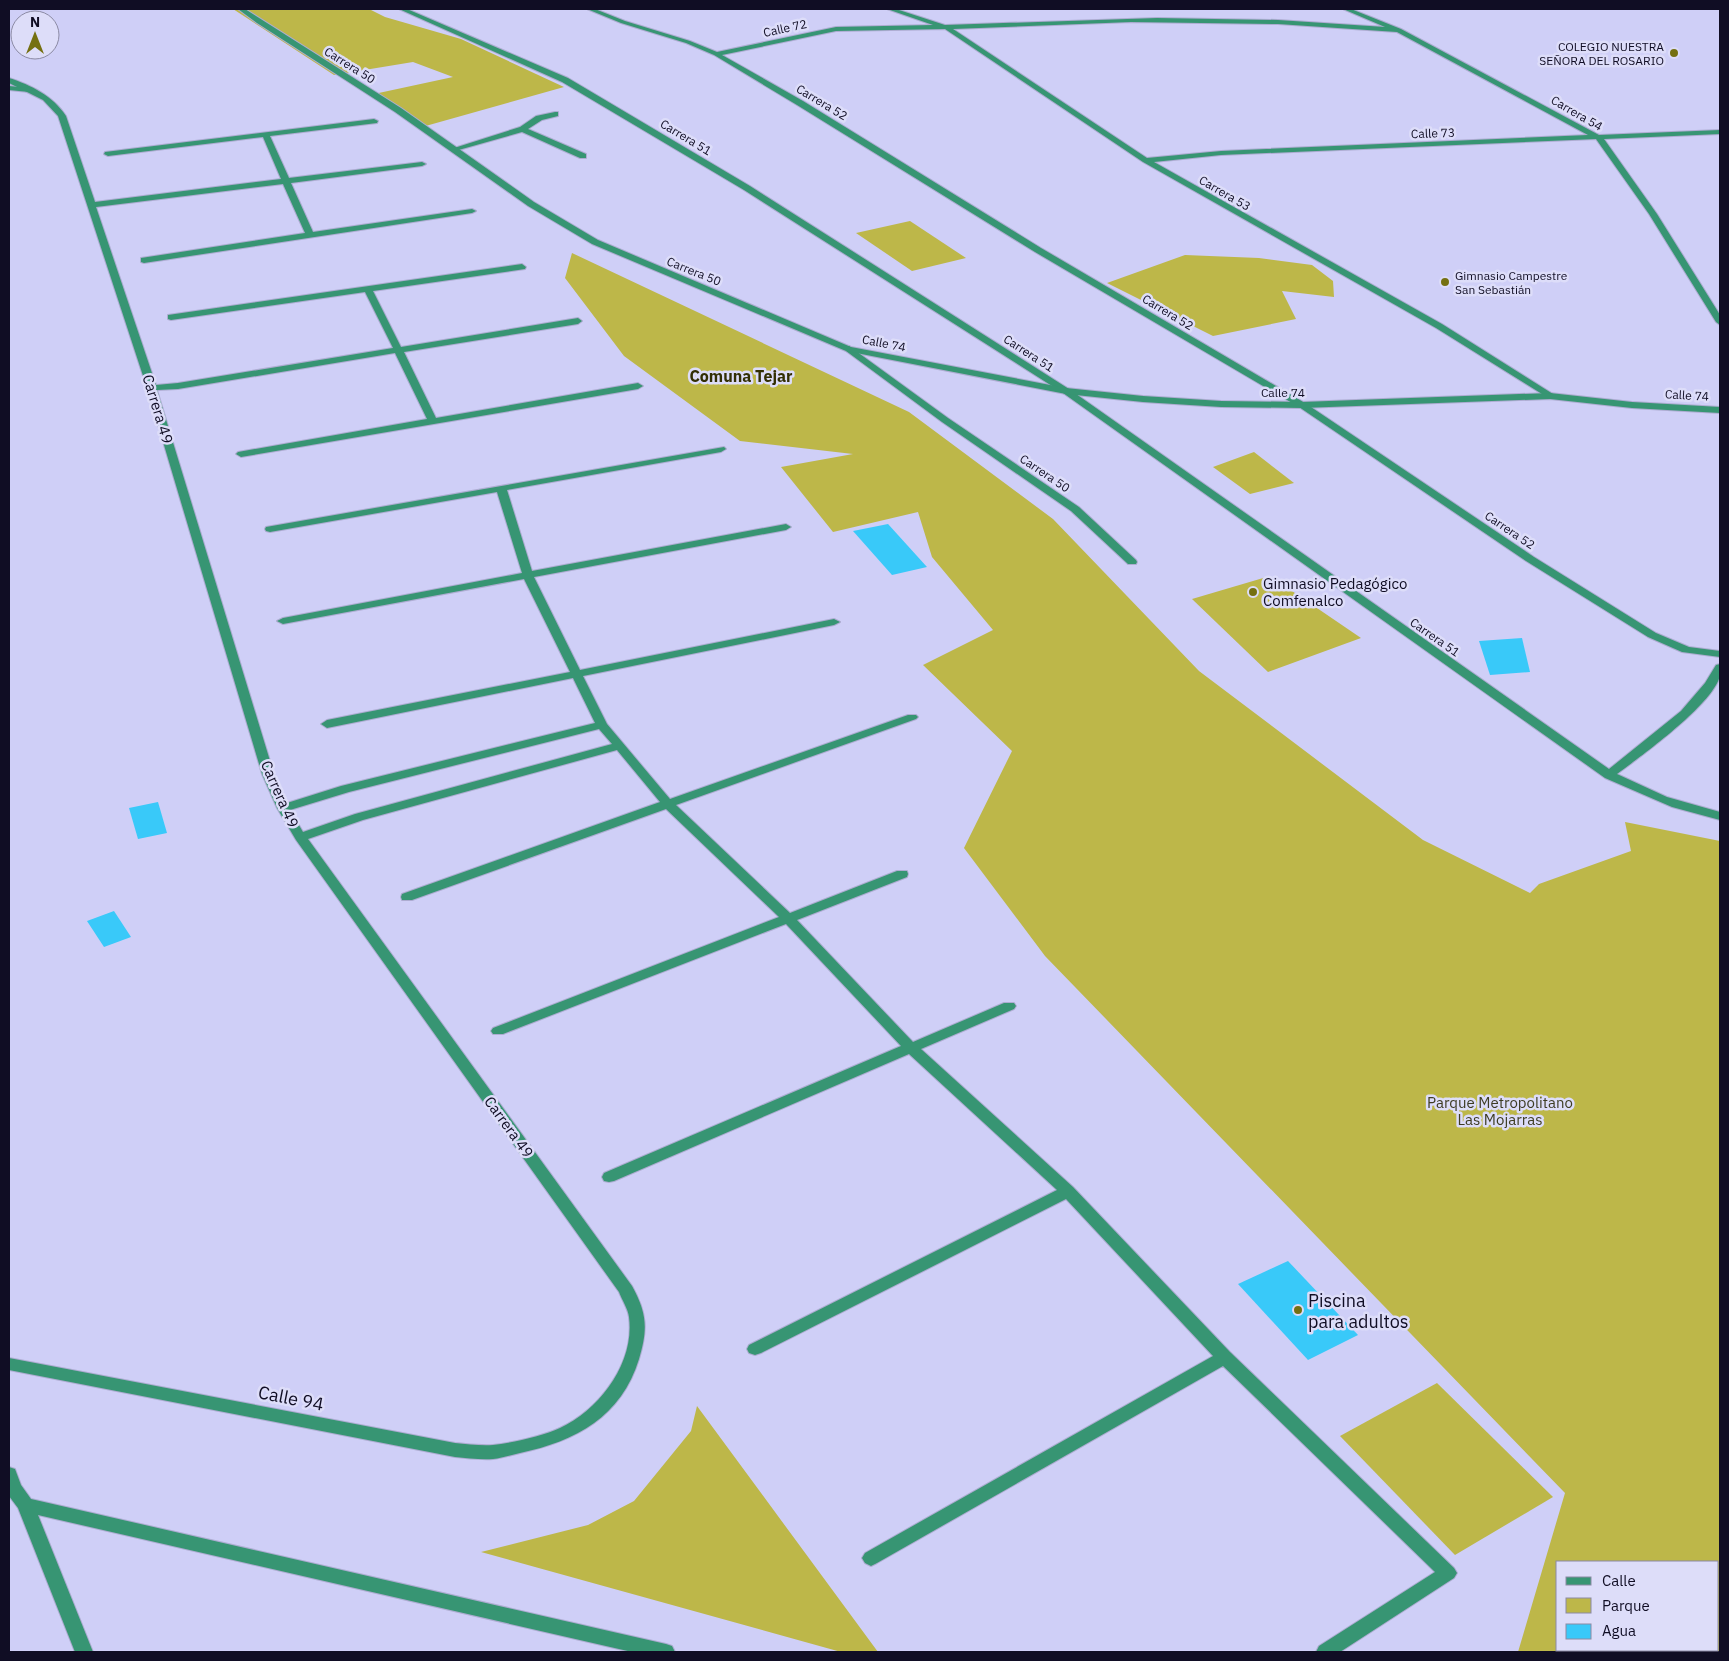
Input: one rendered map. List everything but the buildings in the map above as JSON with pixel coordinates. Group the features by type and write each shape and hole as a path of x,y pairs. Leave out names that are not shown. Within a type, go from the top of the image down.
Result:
{"street":[{"name":"Carrera 50","path":"241,9 398,110 531,204 595,242 849,349 945,420 1075,509 1132,562"},
{"name":"Carrera 51","path":"402,9 565,80 747,188 1066,391 1609,775 1658,799 1720,816"},
{"name":"Carrera 52","path":"590,9 623,22 688,42 716,54 800,103 1038,250 1302,405 1530,559 1652,635 1686,650 1720,654"},
{"name":"Carrera 53","path":"890,9 947,28 1146,160 1205,196 1440,326 1550,396"},
{"name":"Carrera 54","path":"1346,9 1399,30 1599,138 1653,214 1720,322"},
{"name":"Calle 72","path":"716,54 836,29 947,28 1063,22 1156,20 1329,24 1399,30"},
{"name":"Carrera 49","path":"9,80 56,106 92,205 152,388 266,766 283,808 300,837 626,1290 637,1316 637,1338 627,1371 613,1396 592,1416 566,1433"},
{"path":"9,88 29,90"},
{"path":"455,149 523,129 539,118 556,114"},
{"path":"108,154 266,136 374,121"},
{"path":"523,129 583,156"},
{"name":"Calle 73","path":"1146,160 1221,153 1720,132"},
{"path":"266,136 310,235"},
{"path":"92,205 422,164"},
{"path":"144,260 472,211"},
{"path":"171,317 522,268"},
{"path":"368,289 433,421"},
{"path":"152,388 178,386 578,322"},
{"name":"Calle 74","path":"849,349 1066,391 1201,403 1302,405 1550,396 1632,405 1720,410"},
{"path":"241,454 638,386"},
{"path":"270,530 721,449"},
{"path":"501,488 528,576 602,725 669,805 788,918 911,1048 1068,1191 1224,1357 1448,1573 1325,1652"},
{"path":"283,621 786,527"},
{"path":"327,724 577,672 834,622"},
{"path":"1609,775 1683,716 1715,678 1720,667"},
{"path":"407,897 912,717"},
{"path":"283,808 344,789 602,725"},
{"path":"300,837 359,817 619,746"},
{"path":"498,1031 902,874"},
{"path":"609,1176 1009,1006"},
{"path":"755,1349 1068,1191"},
{"path":"871,1558 1224,1357"},
{"name":"Calle 94","path":"9,1364 455,1450 493,1452 535,1443 566,1433"},
{"path":"10,1484 25,1505 84,1652"},
{"path":"25,1505 666,1652"}],"green space":[{"path":"233,9 369,9 385,17 461,39 564,87 422,127 374,94 453,77 413,62 334,75"},
{"path":"910,221 966,258 912,271 856,233"},
{"name":"Parque Metropolitano Las Mojarras","path":"572,253 909,412 1053,519 1199,671 1423,840 1530,893 1539,884 1631,851 1625,822 1720,841 1720,1652 1518,1652 1565,1493 1045,956 964,848 1012,751 923,665 993,630 932,557 918,512 833,532 781,467 853,454 740,441 624,356 565,278"},
{"path":"1185,255 1259,258 1312,265 1333,281 1334,297 1282,291 1296,319 1213,336 1107,283"},
{"path":"1254,452 1294,483 1250,494 1213,467"},
{"path":"1270,576 1361,638 1268,672 1192,599"},
{"path":"1437,1383 1553,1497 1455,1555 1340,1436"},
{"path":"697,1406 878,1652 841,1652 481,1552 588,1525 634,1501 691,1431"}],"water":[{"path":"888,524 927,567 892,575 853,531"},
{"path":"1522,638 1530,672 1490,675 1479,641"},
{"path":"158,802 167,833 138,839 129,808"},
{"path":"114,911 131,937 104,947 87,921"},
{"name":"Piscina para adultos","path":"1288,1261 1358,1335 1308,1360 1238,1284"}],"place":[{"name":"COLEGIO NUESTRA SEÑORA DEL ROSARIO","path":"1674,53"},
{"name":"Gimnasio Campestre San Sebastián","path":"1445,282"},
{"name":"Gimnasio Pedagógico Comfenalco","path":"1253,592"},
{"name":"Piscina para adultos","path":"1298,1310"}],"district":[{"name":"Comuna Tejar","path":"741,376"}]}
